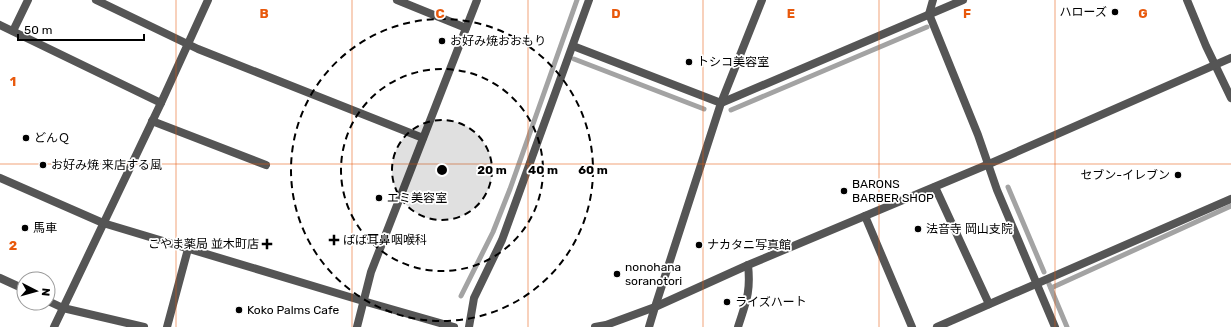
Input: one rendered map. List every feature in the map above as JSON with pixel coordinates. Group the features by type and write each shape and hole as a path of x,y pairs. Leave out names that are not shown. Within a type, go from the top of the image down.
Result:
{"street":[{"path":"13,31 28,0"},
{"path":"96,0 198,49 423,138"},
{"path":"54,327 161,103 208,0"},
{"path":"397,0 466,28"},
{"path":"357,327 371,272 477,0"},
{"path":"469,327 474,298 502,240 589,0"},
{"path":"649,327 722,103 762,0"},
{"path":"933,0 929,14 989,164 997,190 1054,327"},
{"path":"573,46 722,103 963,0"},
{"path":"1187,0 1231,98"},
{"path":"0,25 161,103"},
{"path":"595,327 606,325 655,307 748,265 989,164 1231,58"},
{"path":"152,121 266,165"},
{"path":"0,178 103,223 454,327"},
{"path":"935,187 989,304"},
{"path":"941,326 1231,199"},
{"path":"865,216 912,327"},
{"path":"167,327 188,249"},
{"path":"738,327 748,295 750,281 748,265"},
{"path":"0,278 16,285"},
{"path":"56,305 63,308 144,327"}],"waterway":[{"path":"461,296 493,232 510,189 577,0"},
{"path":"731,110 927,27"},
{"path":"574,59 704,109"},
{"path":"1008,187 1044,272"},
{"path":"1051,288 1231,206"},
{"path":"1049,284 1067,327"}],"place":[{"name":"ハローズ","path":"1115,12"},
{"name":"お好み焼おおもり","path":"442,41"},
{"name":"トシコ美容室","path":"689,62"},
{"name":"どんＱ","path":"26,138"},
{"name":"お好み焼 来店する風","path":"43,165"},
{"name":"セブン-イレブン","path":"1178,175"},
{"name":"BARONS BARBER SHOP","path":"844,191"},
{"name":"エミ美容室","path":"379,198"},
{"name":"馬車","path":"25,228"},
{"name":"法音寺 岡山支院","path":"918,229"},
{"name":"ばば耳鼻咽喉科","path":"334,240"},
{"name":"こやま薬局 並木町店","path":"267,244"},
{"name":"ナカタニ写真館","path":"699,245"},
{"name":"nonohana soranotori","path":"617,274"},
{"name":"ライズハート","path":"727,302"},
{"name":"Koko Palms Cafe","path":"239,310"}]}
